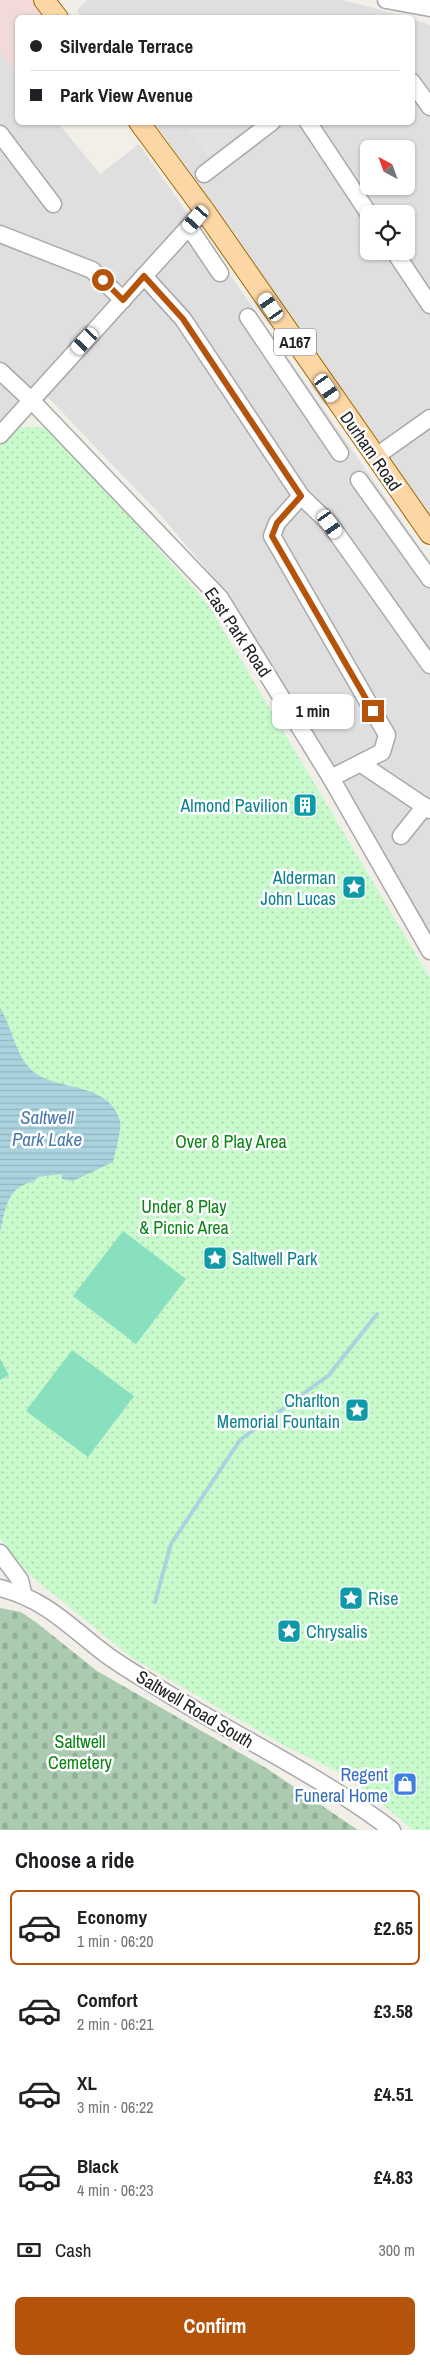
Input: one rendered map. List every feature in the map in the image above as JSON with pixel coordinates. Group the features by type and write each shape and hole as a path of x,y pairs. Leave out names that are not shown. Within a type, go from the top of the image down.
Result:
{"main road":[{"name":"Durham Road","path":"141,125 204,210 430,534"}],"street":[{"path":"386,0 425,7"},
{"path":"411,15 425,7"},
{"path":"415,86 430,107"},
{"path":"204,174 268,125"},
{"path":"310,125 363,205"},
{"path":"0,134 53,204"},
{"path":"0,435 204,210"},
{"path":"188,228 220,274"},
{"path":"0,234 92,270 123,300"},
{"path":"400,260 430,305"},
{"path":"144,276 183,319 301,496 330,524 430,665"},
{"path":"248,317 340,453"},
{"name":"East Park Road","path":"0,371 31,400 220,598 331,778 430,951"},
{"path":"375,457 430,418"},
{"path":"360,480 430,578"},
{"path":"301,496 277,523 272,536 387,735 382,752 331,778"},
{"path":"360,763 428,808 401,836"},
{"path":"0,1553 20,1580 23,1594"},
{"name":"Saltwell Road South","path":"0,1588 23,1594 42,1604 100,1650 149,1683 308,1776 392,1830"}],"shaded area":[{"path":"0,0 62,0 50,7 56,15 15,15 15,70 0,51"},
{"path":"87,0 342,0 400,15 80,15 77,10"},
{"path":"415,20 430,25 430,517 156,125 415,125"},
{"path":"0,51 15,70 15,125 60,125 100,174 139,144 430,562 430,935 365,822 229,596 158,512 38,387 0,428"},
{"path":"184,125 245,125 247,127 208,156"}],"green space":[{"name":"Saltwell Park","path":"17,427 50,428 207,603 430,978 430,1830 413,1830 351,1778 285,1746 132,1658 30,1575 0,1538 0,446"},
{"path":"123,1231 186,1279 136,1344 73,1296"},
{"path":"72,1350 134,1396 88,1457 26,1411"},
{"path":"0,1359 9,1375 0,1380"},
{"name":"Saltwell Cemetery","path":"0,1608 21,1612 97,1671 266,1768 358,1830 0,1830"}],"water":[{"name":"Saltwell Park Lake","path":"0,1008 22,1058 34,1072 44,1078 94,1093 106,1100 114,1108 120,1125 113,1162 73,1181 62,1179 62,1174 37,1177 35,1181 19,1188 9,1199 0,1232"}],"waterway":[{"path":"155,1602 171,1544 240,1440 329,1375 377,1314"}],"place":[{"name":"Almond Pavilion","path":"305,805"},
{"name":"Alderman John Lucas","path":"354,887"},
{"name":"Saltwell Park","path":"215,1258"},
{"name":"Charlton Memorial Fountain","path":"357,1410"},
{"name":"Rise","path":"351,1598"},
{"name":"Chrysalis","path":"289,1631"},
{"name":"Regent Funeral Home","path":"405,1784"}],"route":[{"path":"103,280 123,300 144,276 183,319 301,496 277,523 272,536 373,711"}],"park label":[{"name":"Over 8 Play Area","path":"231,1141"},
{"name":"Under 8 Play & Picnic Area","path":"184,1216"}]}
